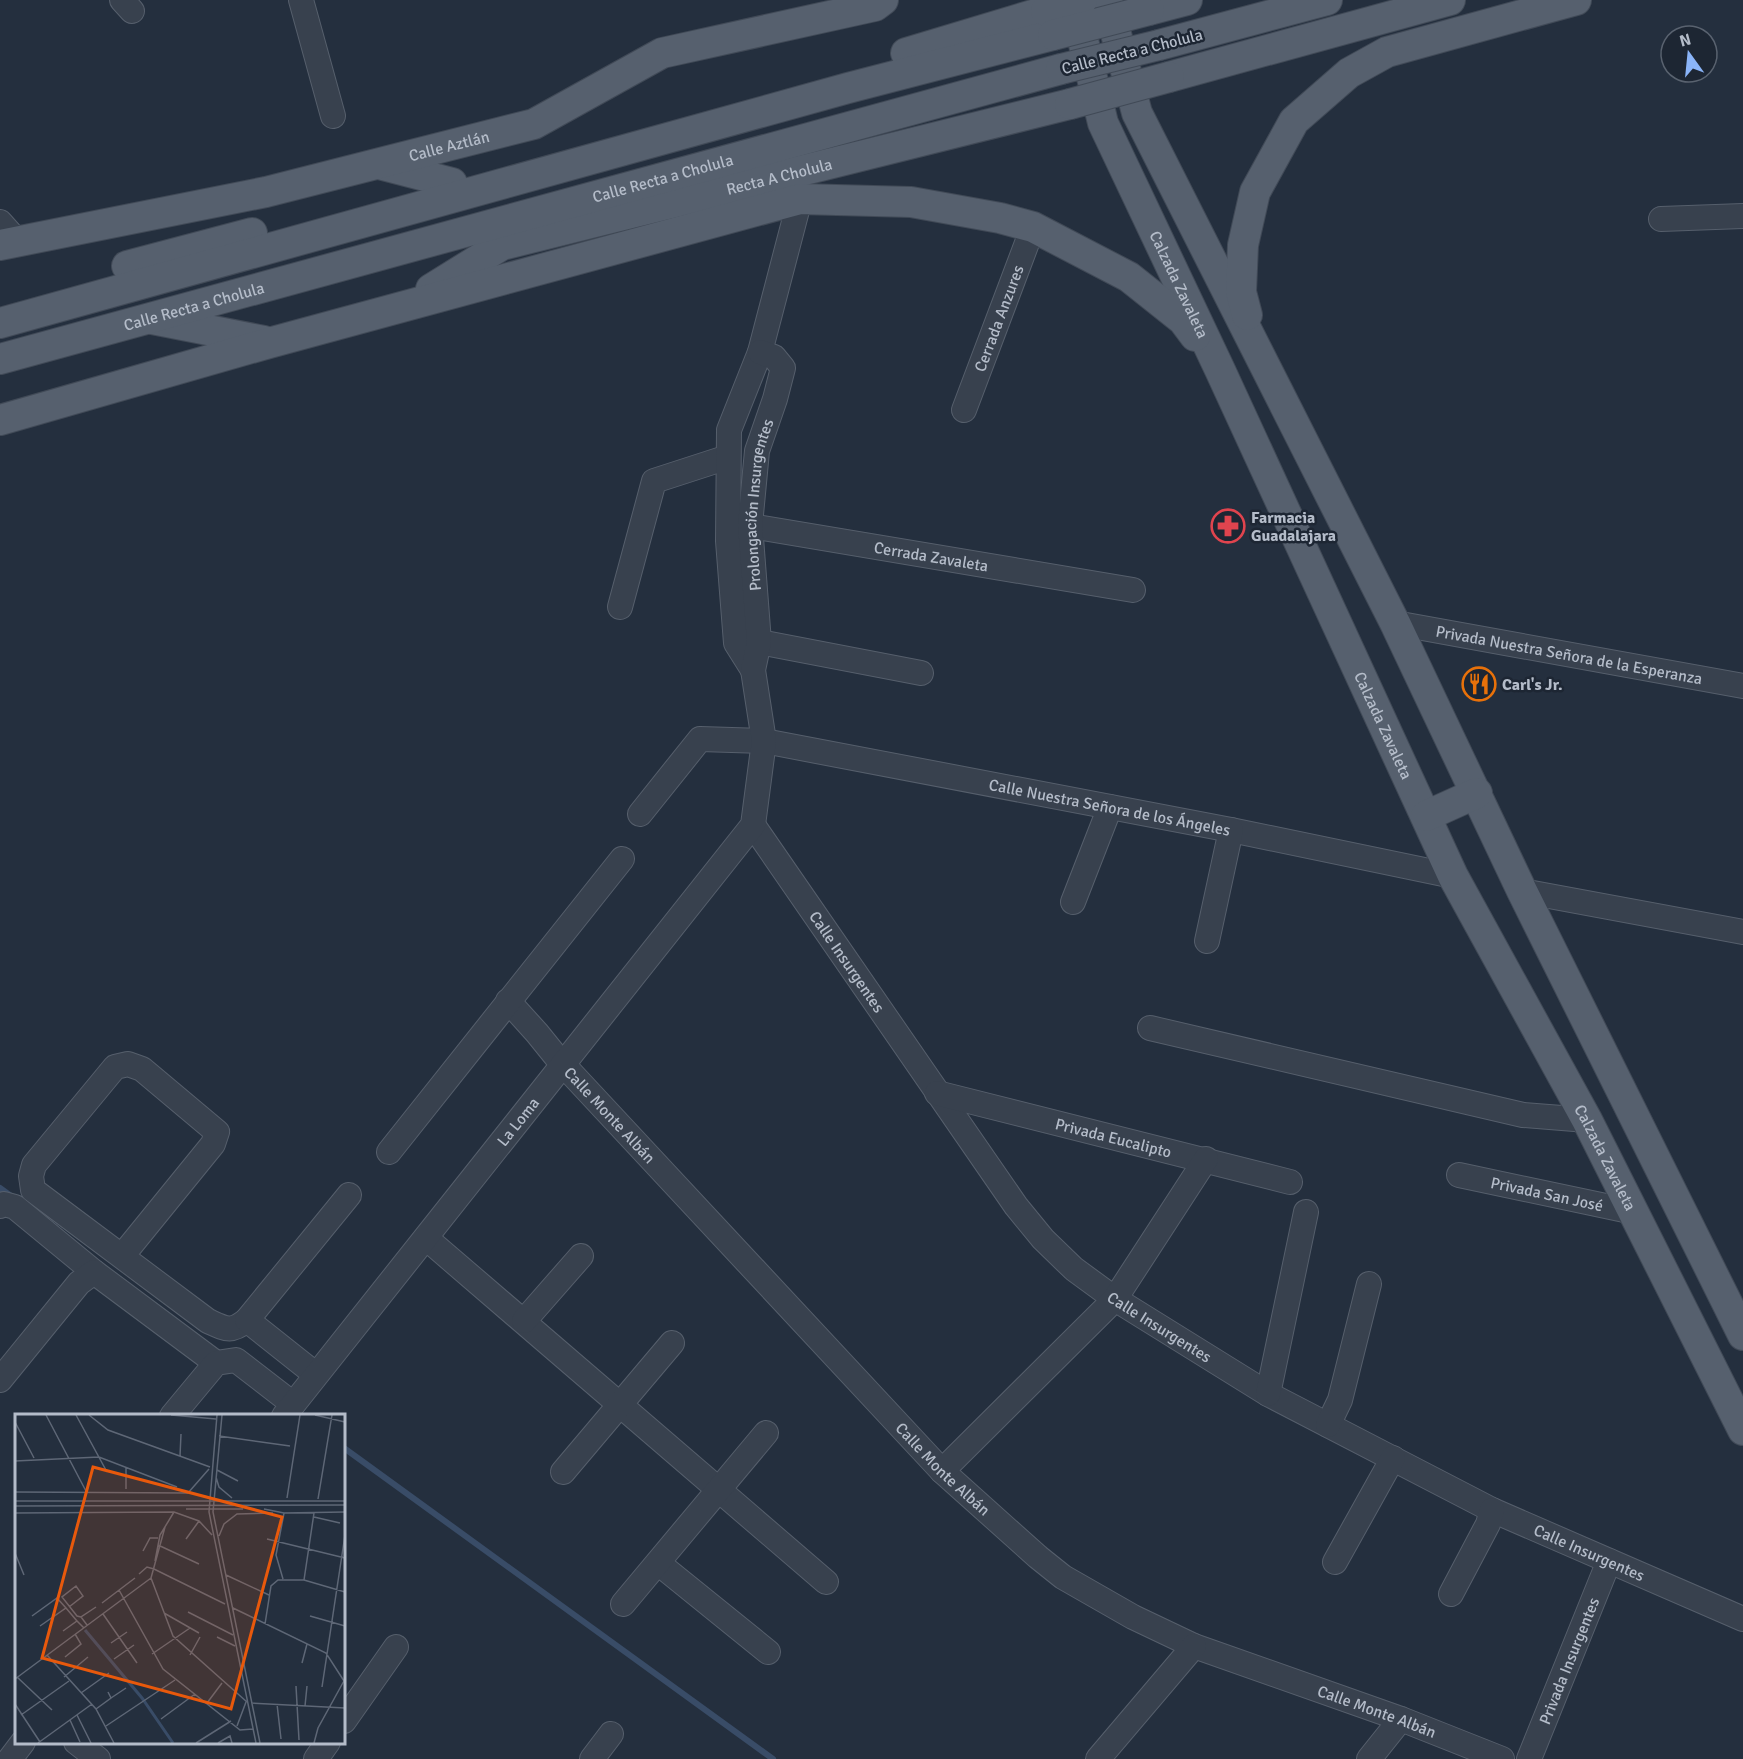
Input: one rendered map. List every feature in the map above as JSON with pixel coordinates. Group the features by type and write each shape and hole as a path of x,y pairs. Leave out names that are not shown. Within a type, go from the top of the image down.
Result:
{"main road":[{"name":"Calle Aztlán","path":"6,236 266,192 534,124 662,53 875,6 883,0"},
{"path":"0,303 201,245 452,183 666,125 1057,15 1082,0"},
{"path":"1107,0 1137,113 1395,624 1522,891 1743,1335"},
{"name":"Calle Recta a Cholula","path":"0,323 848,88 1057,15 1149,10 1187,0"},
{"name":"Calle Recta a Cholula","path":"0,359 1061,69 1327,0"},
{"name":"Recta A Cholula","path":"403,306 502,245 1070,104 1450,0"},
{"path":"1254,344 1241,292 1243,245 1255,192 1294,121 1349,73 1387,52 1576,0"},
{"name":"Calzada Zavaleta","path":"1057,15 1103,123 1220,370 1453,876 1587,1120 1743,1430"},
{"path":"375,163 452,183"},
{"path":"201,245 266,192"},
{"path":"0,420 269,342 800,199 911,202 1000,218 1033,227 1129,277 1183,320 1220,370"},
{"path":"146,318 269,342"},
{"path":"1426,816 1477,793"}],"street":[{"path":"301,0 333,116"},
{"name":"Prolongación Insurgentes","path":"753,825 764,741 753,670 759,642 728,457 729,430 760,352 800,199"},
{"path":"1661,219 1743,216"},
{"name":"Cerrada Anzures","path":"964,410 1033,227"},
{"name":"Prolongación Insurgentes","path":"753,670 736,643 739,524 757,451 783,368 774,357 760,352"},
{"path":"620,607 654,481 728,457"},
{"name":"Cerrada Zavaleta","path":"739,524 1133,590"},
{"name":"Privada Nuestra Señora de la Esperanza","path":"1395,624 1743,686"},
{"path":"759,642 921,673"},
{"name":"Calle Nuestra Señora de los Ángeles","path":"640,814 700,739 764,741 1231,830 1453,876"},
{"path":"1073,902 1110,807"},
{"name":"La Loma","path":"288,1410 753,825"},
{"name":"Calle Insurgentes","path":"753,825 1016,1206 1042,1239 1074,1269 1115,1299 1268,1394 1492,1510 1743,1619"},
{"path":"1207,941 1231,830"},
{"path":"389,1152 622,859"},
{"path":"1522,891 1743,932"},
{"name":"Calle Monte Albán","path":"508,1001 563,1065 942,1471 1038,1557 1064,1577 1133,1617 1194,1646 1401,1719 1502,1759"},
{"path":"1150,1028 1523,1115 1587,1120"},
{"path":"122,1256 213,1144 217,1132 142,1069 128,1064 116,1067 34,1166 31,1176 33,1190 208,1321 226,1329 236,1329 247,1320 349,1195"},
{"name":"Privada Eucalipto","path":"937,1093 1290,1182"},
{"path":"942,1471 1115,1299 1206,1159"},
{"name":"Privada San José","path":"1459,1175 1634,1212"},
{"path":"0,1206 4,1204 15,1207 94,1272 216,1363"},
{"path":"1268,1394 1306,1212"},
{"path":"426,1238 826,1582"},
{"path":"524,1321 581,1256"},
{"path":"0,1380 79,1283 94,1272"},
{"path":"1328,1425 1340,1400 1369,1284"},
{"path":"247,1320 315,1374"},
{"path":"563,1473 672,1342"},
{"path":"174,1414 216,1363 236,1360 288,1410"},
{"path":"623,1604 766,1433"},
{"path":"1335,1562 1393,1458"},
{"path":"1451,1594 1488,1524 1492,1510"},
{"name":"Privada Insurgentes","path":"1529,1759 1609,1561"},
{"path":"658,1563 768,1652"},
{"path":"1098,1759 1194,1646"},
{"path":"345,1720 396,1647"},
{"path":"1369,1759 1401,1719"},
{"path":"592,1759 612,1734"},
{"path":"10,1759 22,1744"},
{"path":"77,1744 98,1759"},
{"path":"316,1759 327,1744"}],"waterway":[{"path":"0,1188 11,1196"},
{"path":"345,1449 773,1759"}],"place":[{"name":"Farmacia Guadalajara","path":"1228,526"},
{"name":"Carl's Jr.","path":"1479,684"}]}
